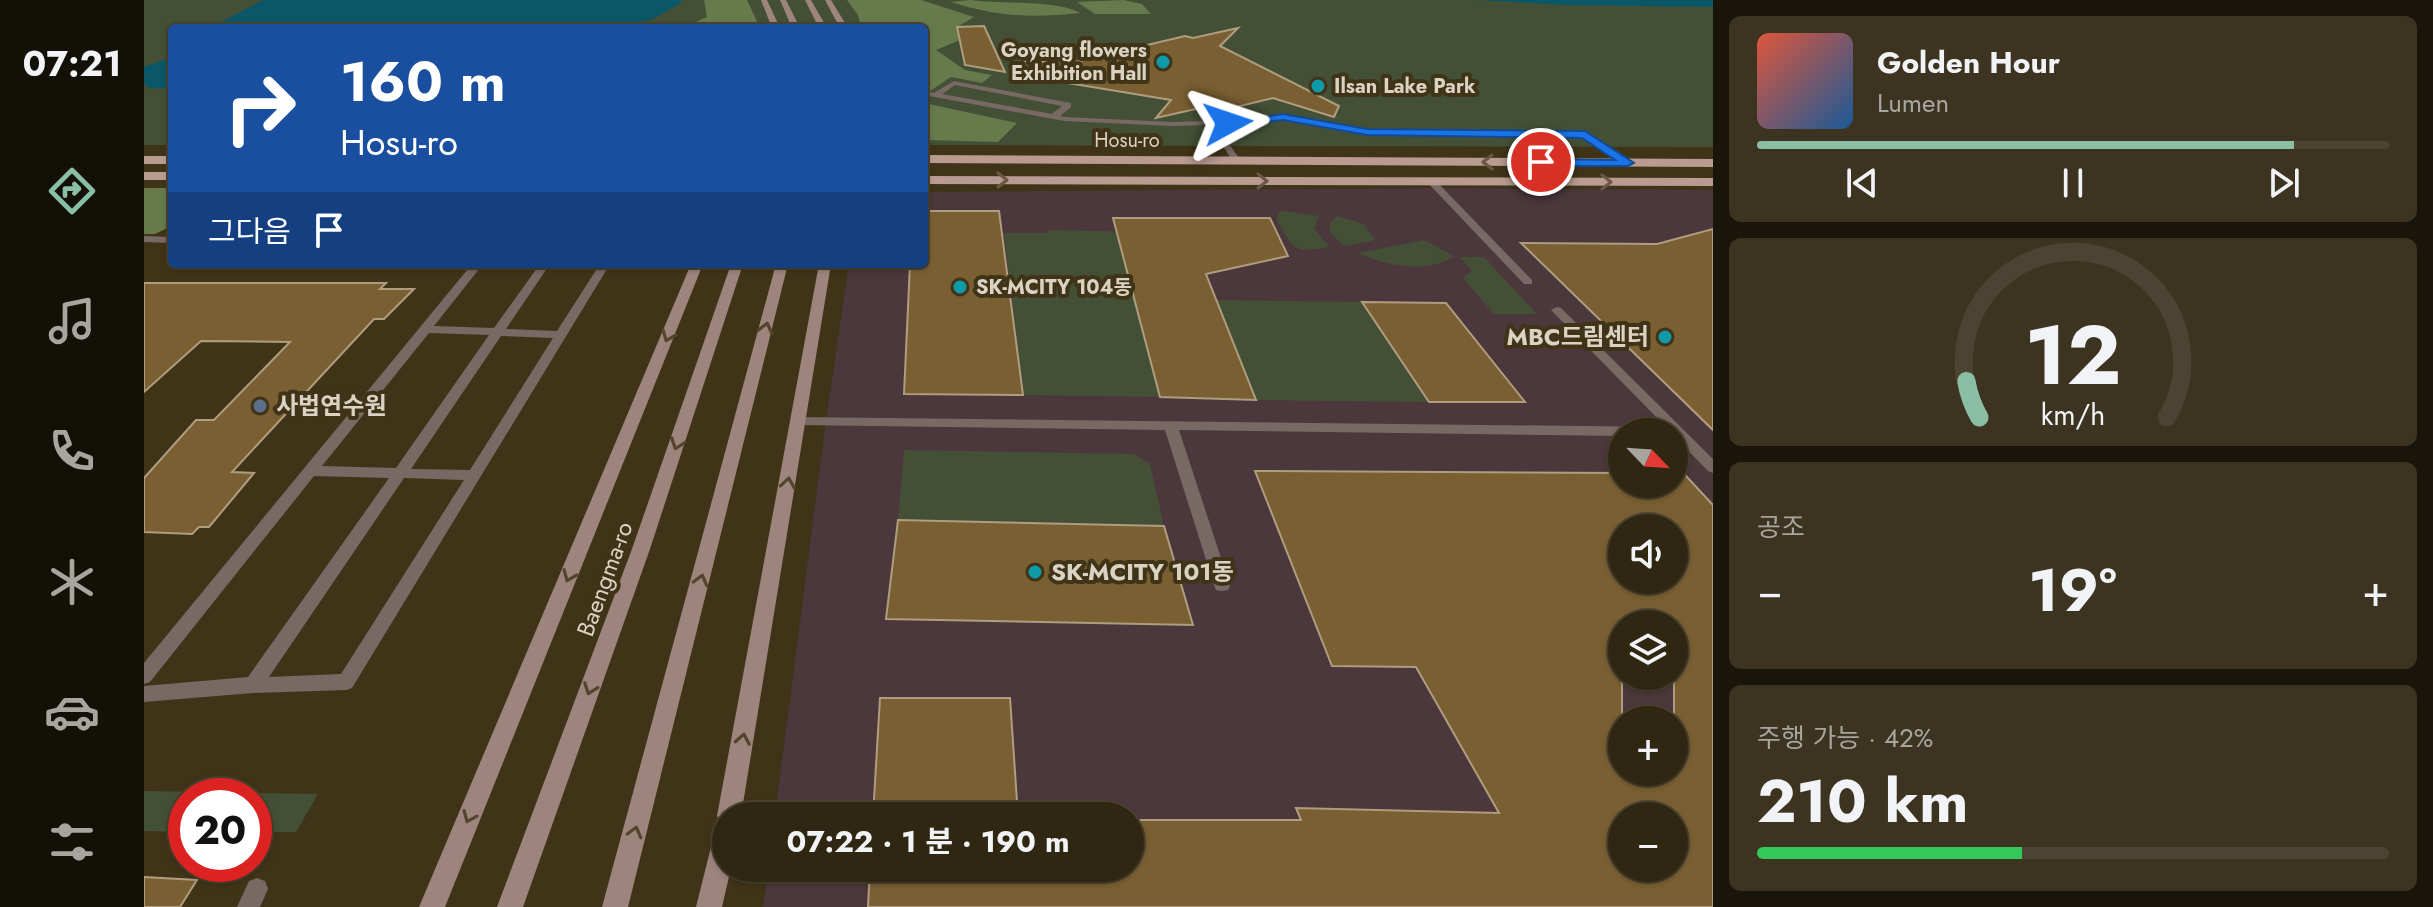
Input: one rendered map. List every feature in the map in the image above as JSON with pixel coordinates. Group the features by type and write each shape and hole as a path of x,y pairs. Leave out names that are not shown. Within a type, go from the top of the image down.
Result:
{"main road":[{"path":"764,0 774,24"},
{"path":"783,0 794,24"},
{"path":"808,0 821,24"},
{"path":"828,0 842,24"},
{"name":"Hosu-ro","path":"928,159 1711,165"},
{"path":"144,160 168,160"},
{"path":"144,176 168,176"},
{"name":"Hosu-ro","path":"928,180 1713,182"},
{"path":"432,907 695,268"},
{"name":"Baengma-ro","path":"510,907 641,549 736,268"},
{"path":"615,907 781,268"},
{"path":"731,802 824,268"},
{"path":"709,907 715,882"}],"lane":[{"path":"935,95 954,83 1068,105 1054,117"},
{"path":"928,94 1054,117 1211,123 1283,117 1367,132 1585,134 1628,163"},
{"path":"1211,123 1237,161"},
{"path":"1431,181 1528,282"},
{"path":"144,239 168,240"},
{"path":"144,676 475,268"},
{"path":"253,685 542,268"},
{"path":"144,694 253,685 346,682 603,268"},
{"path":"1557,310 1664,418"},
{"path":"426,329 561,335"},
{"path":"798,421 1608,431"},
{"path":"1171,426 1222,585"},
{"path":"1688,442 1713,468"},
{"path":"310,471 474,475"}],"shaded area":[{"path":"1437,188 1713,190 1713,907 763,907 767,882 1144,882 1144,802 777,802 848,268 928,268 928,192"}],"green space":[{"name":"Ilsan Lake Park","path":"144,0 1713,0 1713,147 928,145 928,24 168,24 168,145 144,145"},
{"path":"704,0 747,0 758,24 691,24 707,17"},
{"path":"847,0 921,0 974,17 957,27 960,40 936,50 965,70 992,75 982,83 951,77 928,91 928,24 860,24 858,15"},
{"path":"1123,0 1142,4 1151,14 1095,14 1077,2"},
{"path":"951,2 1043,4 1080,13 1015,15"},
{"path":"928,104 1017,123 998,142 928,140"},
{"path":"144,188 168,188 168,228 155,234 144,234"},
{"path":"1278,213 1319,216 1314,229 1330,247 1310,250 1292,244 1277,220"},
{"path":"1337,216 1364,224 1375,240 1344,246 1330,232 1330,223"},
{"path":"1049,230 1188,233 1128,274 1160,397 1023,395 1004,233 1047,233"},
{"path":"1424,240 1454,256 1443,262 1419,267 1393,264 1357,253"},
{"path":"1460,257 1484,257 1537,314 1494,314 1463,278 1472,271"},
{"path":"1214,300 1362,302 1429,402 1256,400"},
{"path":"904,450 1134,454 1150,464 1164,526 898,520"},
{"path":"144,791 168,791 168,832 144,831"},
{"path":"272,793 318,794 296,832 272,832"}],"water":[{"path":"263,0 681,0 681,3 651,20 624,24 218,24"},
{"path":"1477,0 1713,0 1713,7 1565,5"},
{"path":"168,58 168,89 149,88 144,83 144,67"}],"building":[{"path":"984,26 1005,72 965,65 957,27"},
{"path":"1238,28 1220,46 1339,106 1334,117 1273,98 1228,109 1218,104 1156,118 1171,100 1019,75 1020,61 1075,62 1185,36 1193,38"},
{"name":"SK-MCITY 104동","path":"928,211 999,211 1023,395 904,394 910,268 928,268"},
{"path":"1113,218 1270,218 1288,256 1206,274 1256,400 1160,397"},
{"name":"MBC드림센터","path":"1713,229 1713,430 1521,243 1657,244"},
{"name":"사법연수원","path":"144,283 386,283 380,289 414,289 384,319 374,319 232,472 254,473 209,527 199,527 192,534 144,532 144,478 196,420 214,420 290,342 201,341 144,392"},
{"path":"1362,302 1446,303 1525,402 1429,402"},
{"path":"1255,471 1608,473 1608,498 1688,498 1688,478 1713,505 1713,907 868,907 869,882 1144,882 1144,820 1301,820 1296,808 1499,813 1416,667 1332,666","holes":["1608,610 1688,610 1688,690 1674,690 1674,706 1688,706 1688,786 1608,786 1608,706 1622,706 1622,690 1608,690"]},
{"name":"SK-MCITY 101동","path":"898,520 1164,526 1193,625 886,619"},
{"path":"880,698 1010,698 1017,802 874,802"},
{"path":"144,877 168,878 168,882 196,882 180,907 144,907"}],"place":[{"name":"Goyang flowers Exhibition Hall","path":"1163,62"},
{"name":"Ilsan Lake Park","path":"1318,86"},
{"name":"SK-MCITY 104동","path":"960,287"},
{"name":"MBC드림센터","path":"1665,337"},
{"name":"사법연수원","path":"260,406"},
{"name":"SK-MCITY 101동","path":"1035,572"}],"route":[{"path":"1228,123 1283,117 1367,132 1585,134 1628,163 1541,162"}]}
